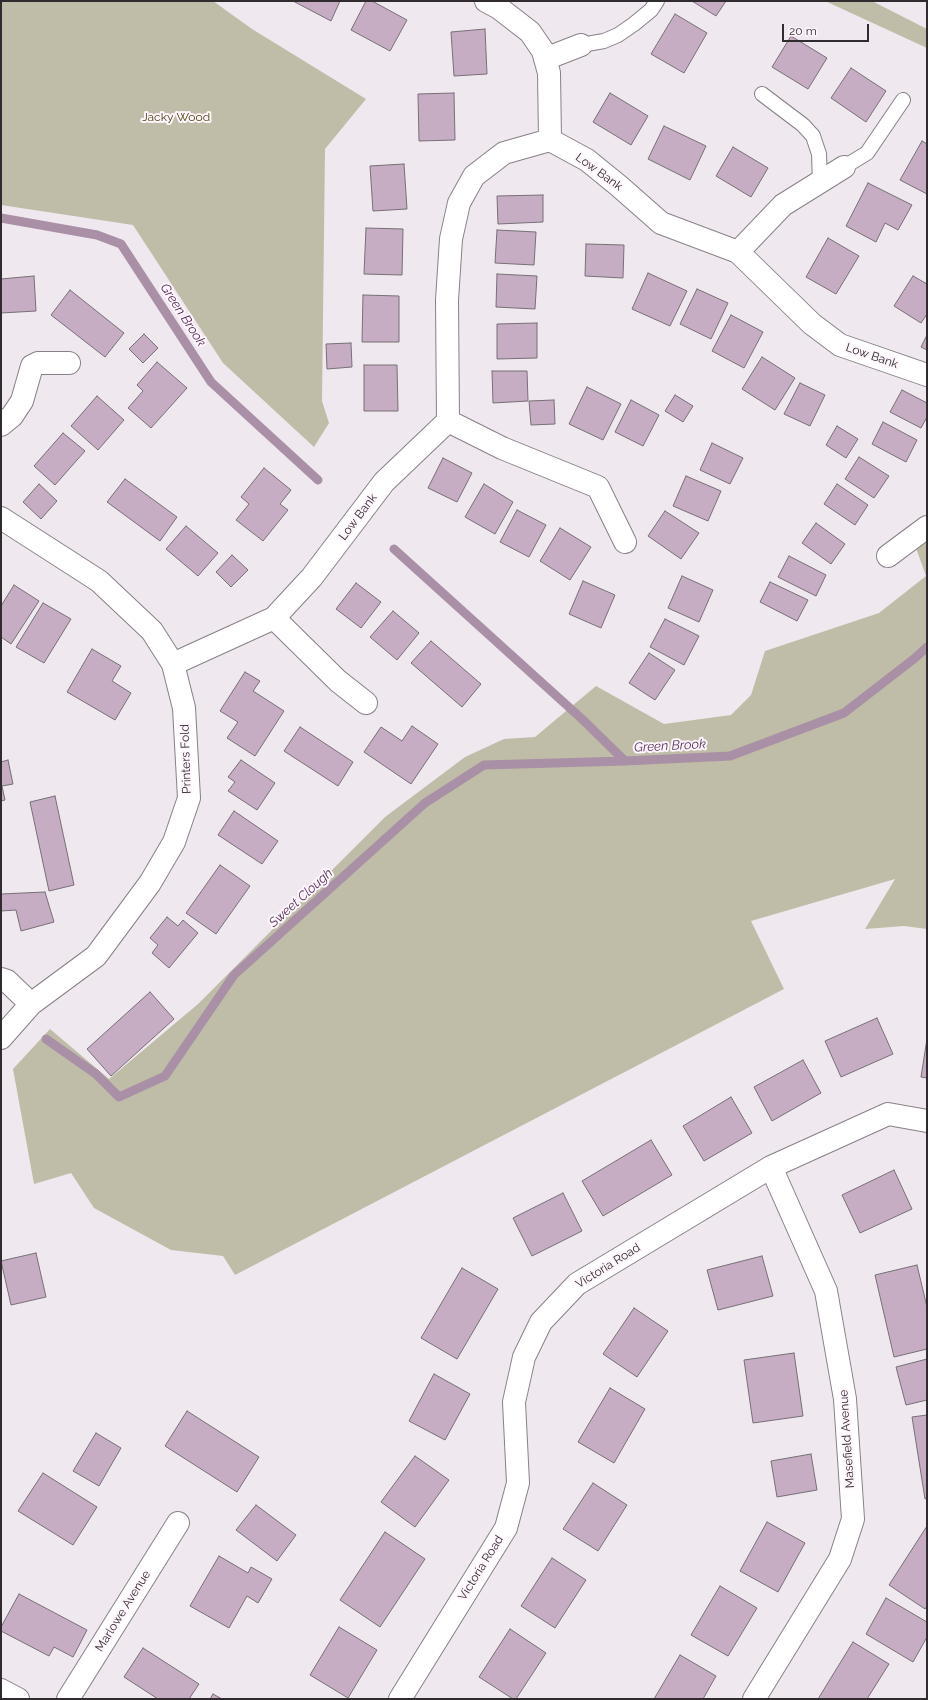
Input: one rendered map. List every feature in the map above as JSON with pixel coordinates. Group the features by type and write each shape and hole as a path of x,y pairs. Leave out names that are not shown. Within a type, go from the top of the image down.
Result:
{"street":[{"path":"486,1 499,8 530,32 543,52 549,73 550,140 504,154 474,176 459,202 451,239 447,300 448,421 502,448 598,487 625,542"},
{"path":"545,59 581,45"},
{"name":"Low Bank","path":"550,140 587,160 619,186 661,224 738,252 812,324 840,344 927,375"},
{"path":"738,252 783,205 844,167"},
{"path":"1,425 12,416 22,400 32,366 38,363 69,363"},
{"name":"Low Bank","path":"173,664 274,618 312,577 384,482 448,421"},
{"name":"Printers Fold","path":"1,518 99,581 152,631 173,664 184,708 189,798 174,842 150,883 96,956 31,1004 1,1038"},
{"path":"888,556 927,527"},
{"path":"274,618 338,681 366,703"},
{"path":"3,981 31,1004"},
{"name":"Victoria Road","path":"400,1699 506,1528 518,1483 514,1402 524,1357 541,1322 577,1284 771,1167 888,1114 927,1121"},
{"name":"Masefield Avenue","path":"754,1699 840,1559 853,1519 846,1399 826,1291 771,1167"},
{"name":"Marlowe Avenue","path":"68,1699 178,1523"},
{"path":"1,1690 18,1699"}],"lane":[{"path":"581,45 604,41 618,35 651,10 657,1"},
{"path":"762,94 803,125 813,136 819,154 820,182"},
{"path":"844,167 867,153 903,100"}],"green space":[{"name":"Jacky Wood","path":"1,1 213,1 252,29 366,99 325,149 322,401 329,423 314,447 223,363 133,225 1,205"},
{"path":"825,1 872,1 927,29 927,48"},
{"path":"927,539 927,929 904,926 865,929 895,879 751,921 784,989 235,1275 223,1256 171,1250 94,1208 71,1173 34,1184 13,1069 50,1029 109,1079 198,1004 385,817 465,757 504,739 535,737 596,686 664,724 731,715 751,695 765,651 879,613 926,576 916,548"}],"building":[{"path":"293,1 340,1 331,21"},
{"path":"366,1 372,1 407,20 390,51 351,30"},
{"path":"692,1 726,1 716,16"},
{"path":"675,14 707,33 684,73 651,54"},
{"path":"485,29 487,74 454,76 451,32"},
{"path":"791,36 827,58 808,89 772,67"},
{"path":"851,68 886,91 866,122 831,98"},
{"path":"454,93 455,140 419,141 418,94"},
{"path":"610,93 648,116 631,145 593,122"},
{"path":"664,126 706,146 690,180 648,159"},
{"path":"922,141 927,144 927,194 900,180"},
{"path":"733,147 768,168 751,197 716,176"},
{"path":"404,164 407,209 373,211 370,166"},
{"path":"868,183 912,205 898,230 885,223 876,242 846,226"},
{"path":"543,195 543,222 498,224 497,196"},
{"path":"366,228 403,229 402,275 364,274"},
{"path":"497,230 536,232 534,265 495,263"},
{"path":"828,238 859,256 836,294 806,277"},
{"path":"586,244 624,245 623,278 585,276"},
{"path":"648,273 687,291 670,326 632,309"},
{"path":"497,274 537,276 535,309 496,307"},
{"path":"34,276 36,311 1,313 1,279"},
{"path":"913,276 927,284 927,314 921,323 894,306"},
{"path":"697,289 728,303 711,339 680,324"},
{"path":"70,290 124,333 105,357 51,315"},
{"path":"363,295 399,296 399,342 362,342"},
{"path":"731,315 763,332 744,368 712,351"},
{"path":"537,323 537,358 497,359 497,324"},
{"path":"144,334 158,348 143,363 129,349"},
{"path":"927,335 927,350 921,347"},
{"path":"351,343 352,367 327,369 326,344"},
{"path":"762,357 795,378 775,410 742,389"},
{"path":"157,362 187,388 151,428 128,408 143,391 137,385"},
{"path":"364,365 397,365 398,411 364,411"},
{"path":"492,371 527,371 528,401 493,403"},
{"path":"800,383 825,395 810,426 784,414"},
{"path":"587,387 621,404 603,440 569,424"},
{"path":"902,390 927,403 927,417 921,428 890,412"},
{"path":"675,395 693,406 683,422 665,411"},
{"path":"97,396 124,420 98,450 71,426"},
{"path":"554,400 555,424 531,425 529,401"},
{"path":"631,400 659,415 643,446 615,432"},
{"path":"883,422 917,440 906,462 872,444"},
{"path":"837,426 858,439 846,458 826,445"},
{"path":"63,433 85,451 55,485 34,466"},
{"path":"712,443 743,458 730,484 700,470"},
{"path":"859,457 889,476 874,498 845,479"},
{"path":"443,458 472,473 457,502 428,488"},
{"path":"264,468 291,490 280,504 288,510 263,541 236,520 249,504 241,497"},
{"path":"686,476 721,491 708,521 673,506"},
{"path":"125,479 177,517 160,541 107,502"},
{"path":"39,484 57,501 41,519 23,502"},
{"path":"484,484 513,502 495,534 465,517"},
{"path":"837,484 868,505 855,525 824,504"},
{"path":"517,510 546,525 529,557 500,542"},
{"path":"665,511 699,533 681,559 648,536"},
{"path":"816,523 845,544 831,564 802,543"},
{"path":"186,526 218,553 198,576 166,549"},
{"path":"560,528 591,547 570,580 540,561"},
{"path":"232,555 248,570 231,587 216,572"},
{"path":"789,556 826,575 816,596 778,577"},
{"path":"682,576 713,590 699,622 668,608"},
{"path":"583,581 615,595 601,628 569,614"},
{"path":"770,582 808,600 797,621 760,602"},
{"path":"356,583 381,602 361,628 336,609"},
{"path":"14,585 39,601 11,644 1,637 1,606"},
{"path":"43,603 71,619 44,663 16,647"},
{"path":"393,611 419,633 397,660 370,637"},
{"path":"665,619 699,636 684,665 650,647"},
{"path":"431,641 481,684 462,707 411,663"},
{"path":"92,649 121,666 112,681 131,693 115,720 67,692"},
{"path":"649,653 675,670 655,700 629,683"},
{"path":"245,672 260,681 253,691 284,711 255,756 227,738 238,722 220,711"},
{"path":"412,726 438,744 411,784 364,752 381,727 402,741"},
{"path":"300,727 353,762 338,786 284,751"},
{"path":"8,760 13,784 2,786 5,800 1,801 1,762"},
{"path":"241,760 275,783 257,810 228,791 235,782 228,777"},
{"path":"55,796 74,885 49,891 30,802"},
{"path":"234,811 278,841 262,864 218,835"},
{"path":"220,865 250,886 216,934 186,913"},
{"path":"45,892 54,922 21,931 16,910 1,911 1,894"},
{"path":"167,917 178,926 183,920 198,933 169,968 152,953 158,945 150,938"},
{"path":"150,992 174,1019 111,1076 87,1049"},
{"path":"877,1018 893,1054 841,1077 825,1041"},
{"path":"927,1039 927,1078 921,1077"},
{"path":"803,1060 821,1093 772,1121 754,1087"},
{"path":"731,1097 752,1133 704,1161 683,1126"},
{"path":"651,1140 672,1175 603,1216 582,1181"},
{"path":"894,1170 912,1209 860,1233 842,1195"},
{"path":"563,1193 582,1231 532,1256 513,1218"},
{"path":"36,1253 46,1297 11,1305 1,1261"},
{"path":"762,1256 773,1296 718,1310 707,1270"},
{"path":"917,1265 927,1307 927,1349 894,1357 875,1275"},
{"path":"462,1268 498,1289 457,1359 421,1338"},
{"path":"634,1308 668,1331 637,1377 603,1354"},
{"path":"794,1353 803,1416 753,1423 744,1360"},
{"path":"927,1359 927,1400 906,1405 896,1367"},
{"path":"434,1374 470,1394 445,1440 409,1421"},
{"path":"610,1388 645,1409 614,1463 578,1442"},
{"path":"187,1411 259,1457 237,1492 165,1446"},
{"path":"927,1415 927,1498 925,1499 912,1417"},
{"path":"96,1433 121,1448 99,1486 73,1471"},
{"path":"811,1454 817,1490 777,1497 771,1461"},
{"path":"415,1456 449,1480 415,1527 381,1502"},
{"path":"43,1473 97,1507 73,1545 18,1511"},
{"path":"593,1483 627,1505 598,1551 563,1529"},
{"path":"256,1505 296,1535 277,1561 236,1530"},
{"path":"767,1522 805,1543 778,1592 740,1571"},
{"path":"927,1526 927,1606 925,1609 889,1585"},
{"path":"385,1532 425,1559 380,1627 340,1600"},
{"path":"219,1556 248,1573 251,1567 272,1579 258,1603 247,1596 229,1628 190,1606"},
{"path":"552,1558 586,1580 555,1628 521,1606"},
{"path":"720,1586 757,1608 728,1656 691,1635"},
{"path":"19,1594 87,1630 73,1657 54,1647 49,1656 1,1631 1,1627"},
{"path":"886,1598 927,1622 927,1637 913,1662 866,1634"},
{"path":"339,1627 377,1650 348,1698 310,1675"},
{"path":"510,1629 546,1653 516,1699 513,1699 479,1677"},
{"path":"853,1642 889,1664 867,1699 818,1699"},
{"path":"143,1648 199,1684 189,1699 158,1699 124,1677"},
{"path":"680,1655 716,1676 703,1699 654,1699"},
{"path":"213,1694 222,1699 210,1699"}],"waterway":[{"name":"Green Brook","path":"1,218 97,235 121,244 211,382 318,480"},
{"name":"Green Brook","path":"394,549 582,719 625,761 730,756 844,713 927,647"},
{"name":"Sweet Clough","path":"46,1039 96,1074 119,1097 165,1076 234,975 425,803 484,765 625,761"}]}
